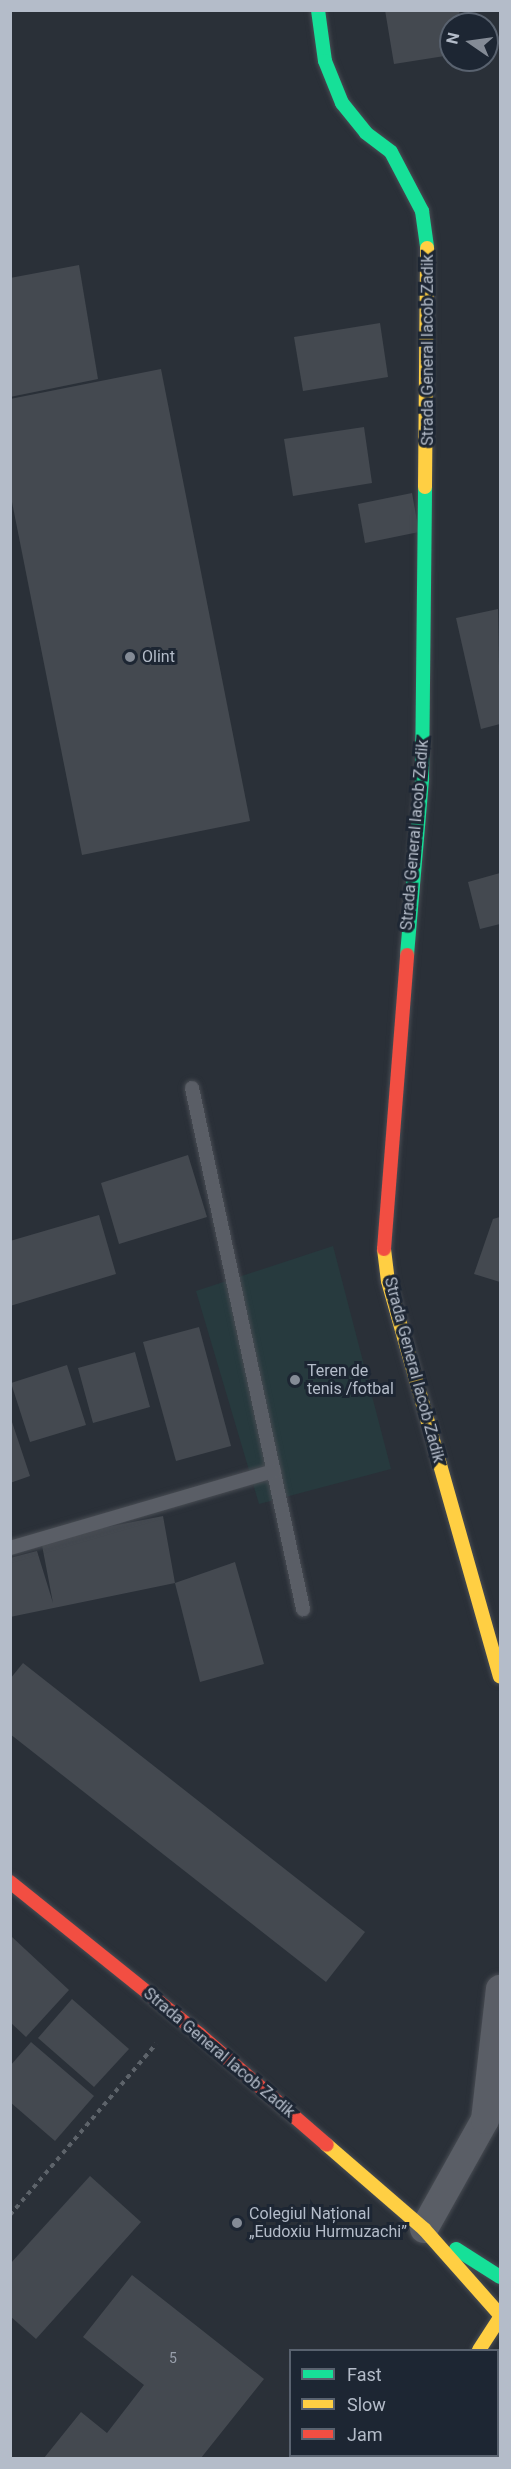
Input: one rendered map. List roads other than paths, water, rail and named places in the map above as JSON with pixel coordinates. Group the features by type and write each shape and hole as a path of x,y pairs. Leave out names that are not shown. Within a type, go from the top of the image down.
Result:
{"street":[{"name":"Strada General Iacob Zadik","path":"318,10 325,61 342,103 366,133 391,152 402,171 422,211 428,253 422,780 383,1238 388,1281 501,1676"},
{"name":"Strada General Iacob Zadik","path":"10,1882 179,2018 424,2229 501,2317"},
{"path":"424,2229 485,2120 501,1989"},
{"name":"Strada General Iacob Zadik","path":"424,2229 501,2277"},
{"path":"480,2349 501,2317"}],"lane":[{"path":"192,1088 303,1609"},
{"path":"10,1548 274,1471"}],"place":[{"name":"Olint","path":"130,657"},
{"name":"Teren de tenis /fotbal","path":"295,1380"},
{"name":"Colegiul Național „Eudoxiu Hurmuzachi”","path":"237,2223"}]}
